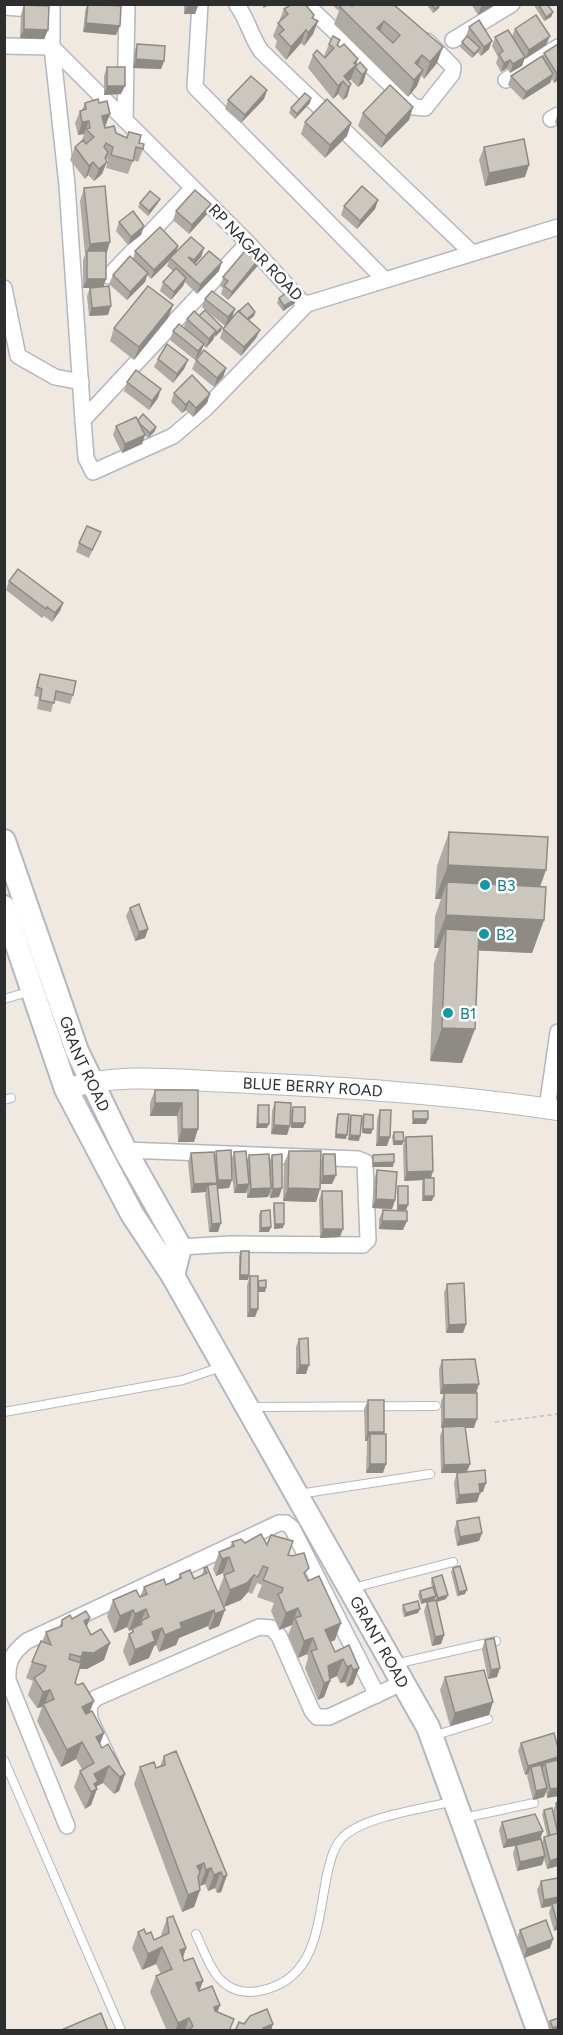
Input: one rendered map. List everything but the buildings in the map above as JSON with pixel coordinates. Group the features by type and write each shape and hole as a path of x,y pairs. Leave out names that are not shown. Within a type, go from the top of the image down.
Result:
{"main road":[{"name":"GRANT ROAD","path":"4,841 77,1051 170,1251 173,1276 222,1367 352,1588 432,1736 538,2031"},
{"name":"GRANT ROAD","path":"4,908 66,1089 132,1214 170,1251"}],"street":[{"path":"125,120 127,4"},
{"path":"200,4 195,87 383,278"},
{"path":"306,4 414,107 420,109 425,108 452,74 453,68 419,34"},
{"path":"453,40 512,4"},
{"path":"237,5 246,17 254,42 261,51 472,253"},
{"path":"4,8 52,8 52,47 67,185 86,458 93,472 173,436 206,408 308,304"},
{"path":"4,46 52,47"},
{"name":"RP NAGAR ROAD","path":"52,47 248,243 301,301 308,304 383,278 558,227"},
{"path":"506,80 558,48"},
{"path":"110,276 193,188"},
{"path":"83,420 248,243"},
{"path":"4,288 18,356 56,377 81,382"},
{"path":"553,1109 558,1032"},
{"name":"BLUE BERRY ROAD","path":"66,1089 90,1081 132,1078 271,1084 482,1099 553,1109"},
{"path":"125,1150 358,1159 365,1162 368,1240 363,1245 231,1244 170,1251"},
{"path":"66,1826 8,1680 7,1665 14,1652 27,1641 279,1523 286,1523 292,1528 377,1695"},
{"path":"119,1782 90,1719 89,1706 96,1698 259,1627 272,1628 279,1636 317,1718 329,1717 377,1695 399,1673"}],"lane":[{"path":"4,999 33,991"},
{"path":"4,1412 183,1380 222,1367"},
{"path":"246,1407 436,1406"},
{"path":"298,1494 430,1474"},
{"path":"352,1588 453,1562"},
{"path":"399,1673 496,1641"},
{"path":"432,1736 488,1719"},
{"path":"4,1760 121,2031"},
{"path":"196,1934 212,1966 226,1987 244,1993 264,1990 293,1976 312,1951 331,1858 340,1839 351,1830 366,1824 458,1809 534,1803"}],"path":[{"path":"495,1422 558,1414"}],"place":[{"name":"B3","path":"485,885"},
{"name":"B2","path":"484,934"},
{"name":"B1","path":"448,1013"}]}
